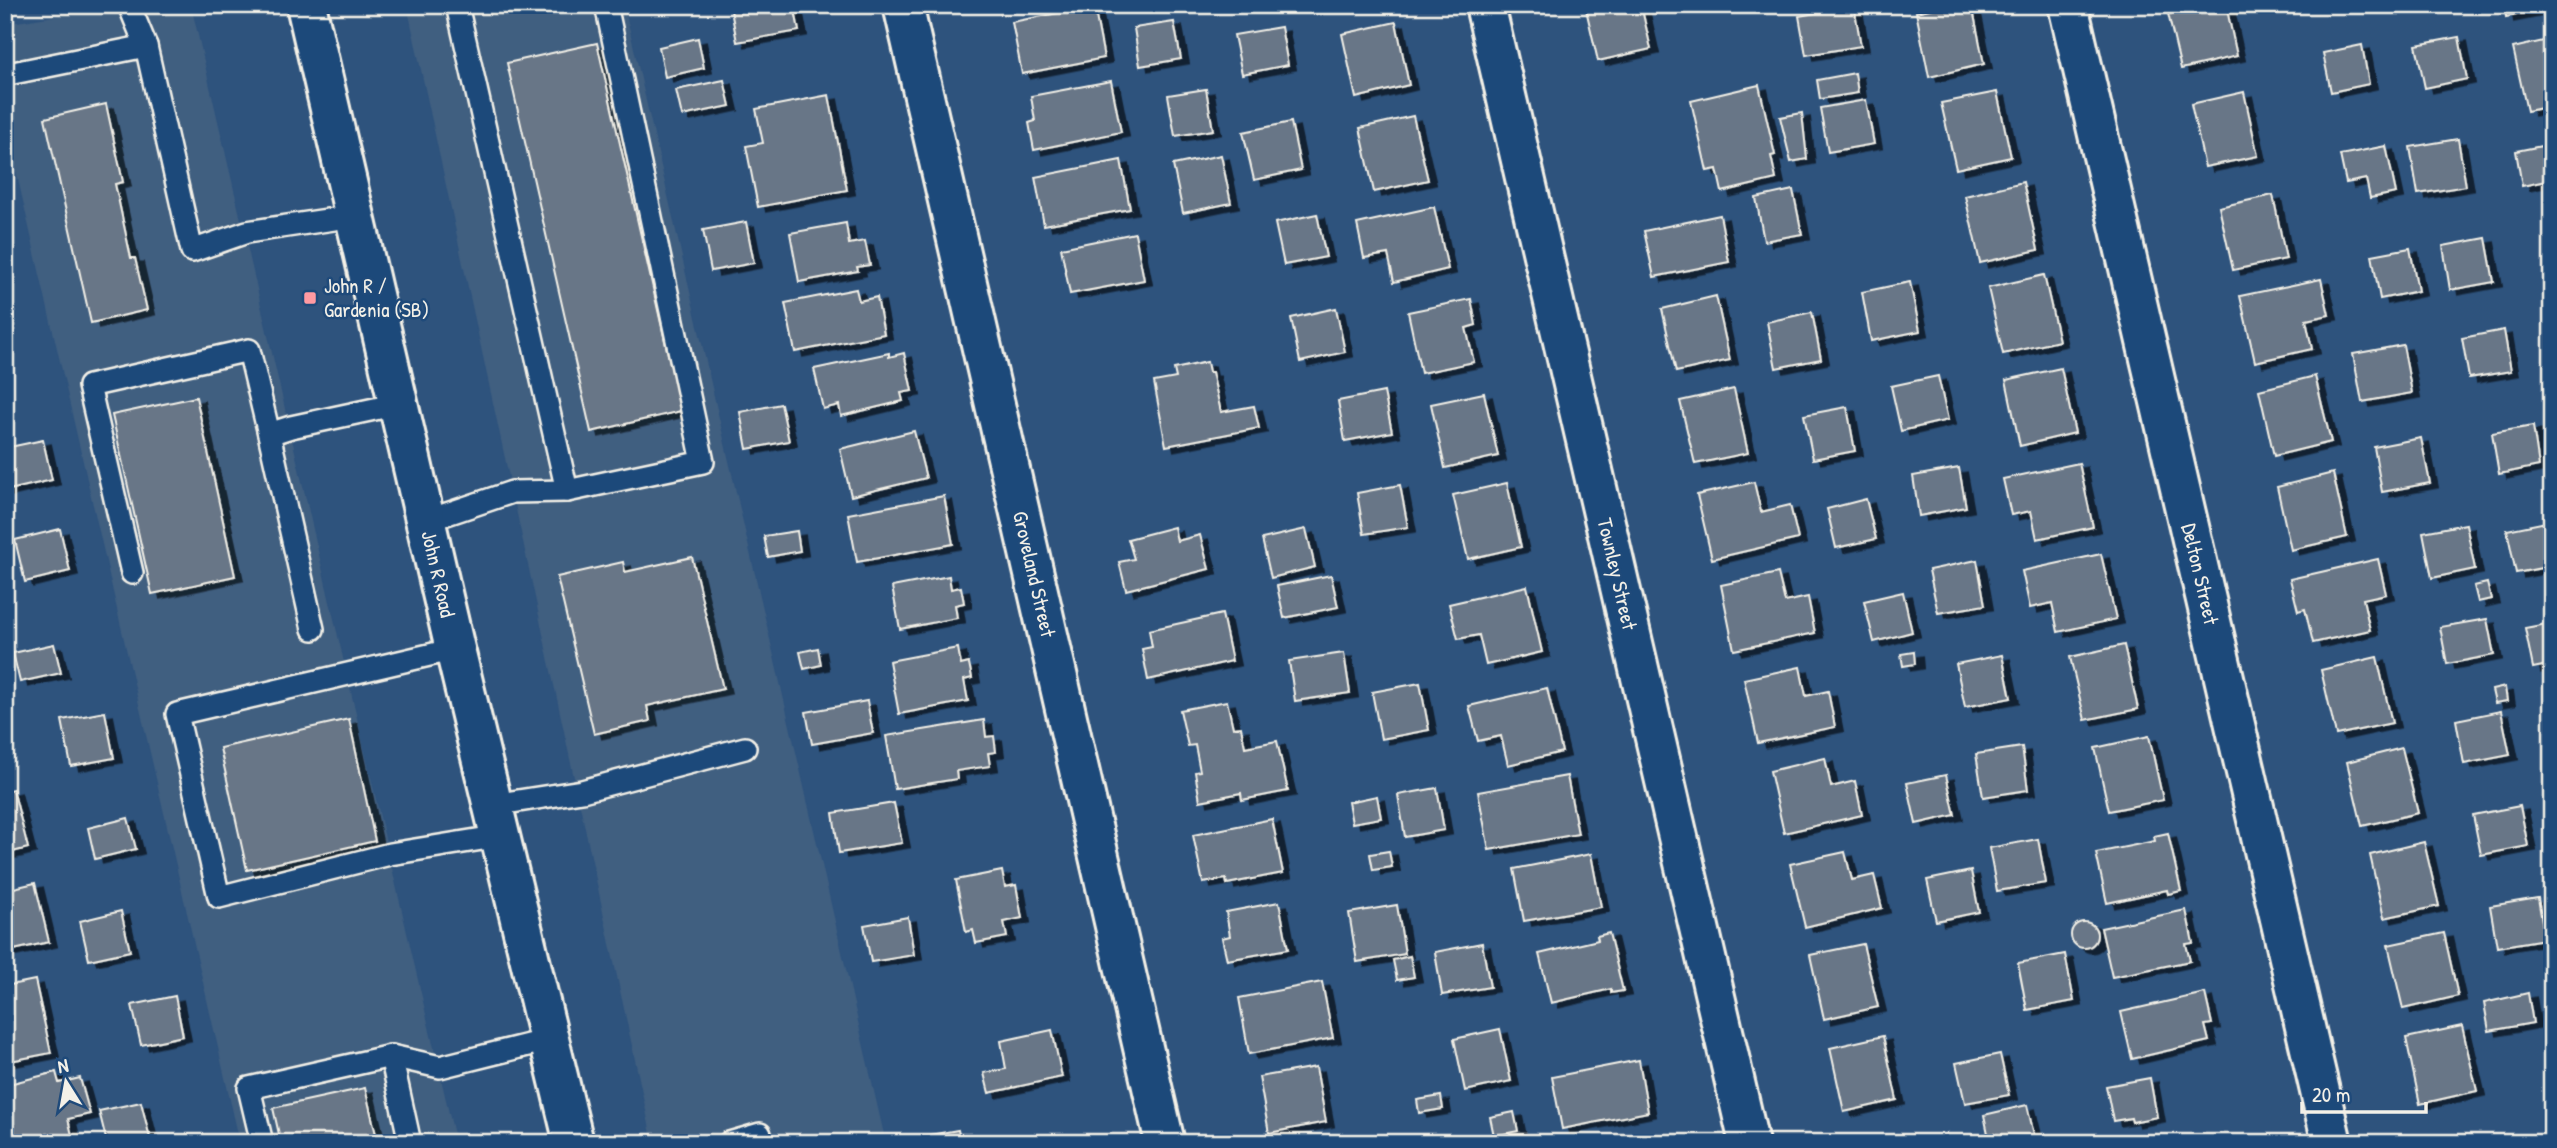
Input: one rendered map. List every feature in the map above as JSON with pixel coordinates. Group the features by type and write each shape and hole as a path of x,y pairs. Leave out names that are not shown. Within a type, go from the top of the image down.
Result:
{"street":[{"name":"John R Road","path":"306,5 455,649 574,1143"},
{"name":"Groveland Street","path":"903,5 1165,1143"},
{"name":"Townley Street","path":"1485,5 1749,1143"},
{"name":"Delton Street","path":"2068,5 2332,1143"}],"lane":[{"path":"129,5 146,46 192,251 247,232 354,216"},
{"path":"457,5 567,491"},
{"path":"426,521 512,492 567,491 703,462 606,5"},
{"path":"13,73 146,46"},
{"path":"132,573 89,386 249,350 313,629"},
{"path":"269,434 398,404"},
{"path":"455,649 177,715 219,897 390,854 582,791 746,748"},
{"path":"262,1143 249,1088 391,1056 440,1067 548,1040"},
{"path":"391,1056 411,1143"},
{"path":"729,1143 760,1134 761,1143"}],"shaded area":[{"path":"121,5 191,5 456,1143 240,1143 5,123 5,24"},
{"path":"407,5 624,5 886,1143 653,1143"}],"building":[{"path":"730,5 794,5 799,31 737,42"},
{"path":"1585,5 1641,5 1651,49 1598,61"},
{"path":"1948,5 1972,5 1984,64 1929,77 1916,12"},
{"path":"2166,5 2226,5 2237,56 2181,69"},
{"path":"2504,5 2552,5 2552,8 2506,17"},
{"path":"1094,6 1104,58 1022,74 1012,22"},
{"path":"1854,6 1861,46 1806,55 1799,16"},
{"path":"1174,22 1181,59 1140,66 1134,28"},
{"path":"1396,22 1409,85 1356,98 1342,34"},
{"path":"1281,27 1288,65 1242,74 1234,35"},
{"path":"2459,37 2467,79 2425,88 2416,45"},
{"path":"698,38 704,68 665,77 659,47"},
{"path":"2552,39 2552,106 2527,111 2513,48"},
{"path":"597,43 681,411 591,432 507,63"},
{"path":"2362,45 2369,84 2331,92 2323,53"},
{"path":"1855,73 1858,93 1820,99 1817,80"},
{"path":"724,80 730,106 682,116 676,90"},
{"path":"1111,81 1121,132 1034,150 1029,123 1035,121 1031,96"},
{"path":"1759,85 1775,155 1771,156 1776,179 1722,192 1717,169 1707,171 1691,101"},
{"path":"1206,89 1213,130 1175,136 1168,95"},
{"path":"1997,92 2011,157 1956,169 1941,103"},
{"path":"2244,92 2258,156 2205,167 2191,104"},
{"path":"829,95 847,190 758,207 746,146 763,143 756,109"},
{"path":"1866,100 1874,144 1828,152 1820,108"},
{"path":"106,104 123,182 115,184 131,258 135,258 147,310 91,323 45,118"},
{"path":"1802,113 1807,159 1791,162 1780,117"},
{"path":"1413,116 1428,180 1374,192 1360,128"},
{"path":"1291,122 1301,170 1254,180 1243,132"},
{"path":"2458,139 2466,186 2418,194 2410,147"},
{"path":"2552,144 2551,213 2546,181 2522,186 2516,151"},
{"path":"2386,146 2396,193 2370,198 2366,179 2346,183 2340,155"},
{"path":"1221,155 1231,203 1183,213 1173,165"},
{"path":"1121,160 1130,209 1044,225 1035,177"},
{"path":"2023,182 2038,250 1980,263 1965,196"},
{"path":"1793,190 1802,234 1764,241 1756,198"},
{"path":"2273,195 2286,259 2233,270 2219,207"},
{"path":"1434,207 1448,269 1394,282 1388,254 1364,258 1357,224"},
{"path":"1317,214 1326,257 1284,265 1275,223"},
{"path":"1720,215 1729,262 1654,277 1644,231"},
{"path":"746,222 754,263 711,271 703,230"},
{"path":"846,223 849,244 865,241 870,265 857,267 858,271 799,282 790,233"},
{"path":"1135,233 1144,280 1070,294 1061,248"},
{"path":"2486,238 2494,282 2450,290 2443,246"},
{"path":"2410,248 2418,291 2380,299 2372,255"},
{"path":"2044,275 2059,341 2003,354 1988,288"},
{"path":"2321,279 2329,315 2306,320 2312,349 2255,362 2240,296"},
{"path":"1910,282 1920,331 1871,341 1862,292"},
{"path":"856,289 859,301 877,297 884,334 795,352 785,303"},
{"path":"1716,296 1730,360 1676,372 1662,309"},
{"path":"1471,299 1476,325 1466,328 1474,362 1421,373 1408,312"},
{"path":"1336,308 1345,352 1300,362 1291,318"},
{"path":"1812,312 1821,359 1776,368 1767,322"},
{"path":"2504,330 2511,371 2469,378 2462,338"},
{"path":"2403,345 2412,393 2362,402 2353,354"},
{"path":"889,353 889,357 904,353 912,391 901,393 903,401 841,416 839,405 823,409 814,369"},
{"path":"1207,362 1209,372 1212,372 1221,412 1254,406 1259,428 1166,446 1154,382 1176,378 1174,369"},
{"path":"2061,368 2075,433 2020,446 2006,380"},
{"path":"1938,376 1948,420 1901,431 1891,386"},
{"path":"2315,376 2331,442 2274,456 2259,390"},
{"path":"1734,389 1748,453 1695,464 1680,401"},
{"path":"1384,392 1392,432 1345,441 1338,401"},
{"path":"1484,393 1498,456 1445,468 1431,404"},
{"path":"196,397 235,576 152,594 112,415"},
{"path":"781,404 789,441 747,449 740,412"},
{"path":"1847,407 1855,451 1813,459 1804,415"},
{"path":"2533,426 2539,466 2499,474 2492,433"},
{"path":"914,431 926,478 851,496 840,449"},
{"path":"2421,438 2430,483 2382,492 2374,447"},
{"path":"43,440 52,480 5,491 5,448"},
{"path":"2079,463 2093,527 2037,539 2031,511 2011,515 2003,479"},
{"path":"1959,468 1966,507 1919,516 1913,476"},
{"path":"2333,473 2347,537 2291,550 2277,487"},
{"path":"1754,482 1761,512 1790,505 1798,539 1712,559 1697,495"},
{"path":"1507,483 1521,547 1468,559 1453,495"},
{"path":"1400,485 1408,527 1364,534 1357,493"},
{"path":"944,496 953,544 857,562 848,514"},
{"path":"1866,499 1876,539 1836,548 1827,509"},
{"path":"2551,521 2552,566 2516,573 2507,530"},
{"path":"2466,524 2475,569 2432,578 2423,532"},
{"path":"1174,527 1177,541 1200,535 1209,569 1126,590 1119,562 1134,559 1128,539"},
{"path":"60,529 70,571 25,582 15,540"},
{"path":"1306,529 1315,567 1271,578 1262,539"},
{"path":"797,531 800,551 768,557 764,536"},
{"path":"2101,554 2116,619 2058,632 2052,603 2030,608 2022,571"},
{"path":"692,557 723,689 647,706 650,721 594,734 557,577 623,562 625,572"},
{"path":"2378,559 2386,594 2363,599 2370,630 2313,643 2305,609 2298,611 2290,579"},
{"path":"1977,560 1985,605 1938,613 1929,570"},
{"path":"1778,573 1785,602 1808,597 1815,633 1734,650 1721,585"},
{"path":"1331,575 1338,607 1284,618 1277,586"},
{"path":"949,576 951,589 961,587 964,603 955,605 957,618 900,629 892,587"},
{"path":"2487,583 2491,599 2478,602 2474,586"},
{"path":"1527,586 1542,652 1486,665 1479,635 1458,639 1449,604"},
{"path":"1903,592 1912,632 1874,642 1864,601"},
{"path":"1222,614 1232,661 1148,680 1142,649 1152,647 1149,630"},
{"path":"2487,619 2494,655 2447,664 2440,627"},
{"path":"2552,623 2552,664 2533,668 2525,628"},
{"path":"54,644 61,673 20,682 13,653"},
{"path":"2124,645 2138,709 2085,720 2070,657"},
{"path":"818,648 821,665 804,669 800,652"},
{"path":"958,648 961,665 969,663 972,678 964,680 968,701 899,714 889,661"},
{"path":"1914,652 1915,664 1903,666 1901,654"},
{"path":"1344,653 1350,693 1295,701 1289,661"},
{"path":"2002,655 2011,698 1965,707 1956,664"},
{"path":"2377,657 2392,723 2336,735 2321,670"},
{"path":"1800,667 1806,696 1828,691 1835,727 1758,743 1744,679"},
{"path":"1420,683 1429,730 1381,739 1372,692"},
{"path":"2505,687 2507,701 2495,703 2492,690"},
{"path":"1547,688 1562,752 1508,765 1501,736 1478,741 1469,706"},
{"path":"867,701 873,733 812,744 806,712"},
{"path":"1227,701 1233,728 1241,727 1245,747 1277,741 1288,791 1242,800 1241,793 1200,801 1195,772 1200,771 1195,745 1188,746 1180,710"},
{"path":"2501,711 2510,755 2464,764 2456,720"},
{"path":"105,712 114,758 71,766 62,720"},
{"path":"349,719 375,841 247,870 220,748"},
{"path":"984,720 986,737 994,736 996,752 988,753 990,766 956,771 957,779 895,789 886,736"},
{"path":"2149,736 2163,800 2109,811 2095,748"},
{"path":"2022,747 2028,790 1983,797 1976,754"},
{"path":"2402,748 2418,813 2362,826 2347,762"},
{"path":"1825,758 1831,787 1855,781 1862,815 1784,833 1770,771"},
{"path":"1946,775 1955,815 1916,824 1907,783"},
{"path":"1567,776 1578,834 1489,850 1478,792"},
{"path":"1437,788 1444,830 1405,837 1398,795"},
{"path":"13,789 28,848 5,854 5,791"},
{"path":"1377,796 1381,818 1352,823 1348,802"},
{"path":"894,803 902,843 839,853 833,813"},
{"path":"2520,806 2528,846 2481,855 2473,815"},
{"path":"128,818 136,849 95,859 88,828"},
{"path":"1272,819 1283,873 1227,884 1226,879 1203,883 1193,835"},
{"path":"2168,833 2181,891 2168,894 2167,890 2107,903 2096,853 2155,841 2154,836"},
{"path":"2038,839 2046,883 1997,891 1989,848"},
{"path":"2424,842 2439,906 2384,918 2370,855"},
{"path":"1389,851 1392,867 1373,870 1370,854"},
{"path":"1845,852 1852,880 1874,875 1882,908 1805,927 1790,864"},
{"path":"1591,854 1601,907 1524,921 1514,869"},
{"path":"1002,871 1005,887 1016,885 1022,918 1004,922 1007,937 976,943 973,930 966,932 956,880"},
{"path":"1971,871 1979,912 1936,921 1927,880"},
{"path":"35,883 49,942 5,952 5,890"},
{"path":"2538,898 2545,939 2497,947 2490,906"},
{"path":"1279,902 1288,949 1227,960 1222,938 1230,936 1226,912"},
{"path":"1397,905 1405,954 1357,962 1349,913"},
{"path":"2186,910 2193,943 2186,944 2190,961 2112,977 2101,928"},
{"path":"121,911 130,951 89,960 80,921"},
{"path":"908,917 914,955 871,962 864,925"},
{"path":"2084,922 2093,926 2097,935 2093,944 2084,948 2075,944 2071,935 2075,926"},
{"path":"1609,933 1623,991 1611,993 1611,989 1551,1003 1539,954 1598,940 1597,936"},
{"path":"2444,933 2458,996 2403,1009 2388,945"},
{"path":"1482,943 1490,987 1442,995 1435,952"},
{"path":"1863,944 1878,1007 1824,1019 1810,955"},
{"path":"2065,954 2074,1001 2027,1010 2018,963"},
{"path":"1410,956 1414,977 1397,980 1393,960"},
{"path":"35,980 51,1053 5,1062 5,986"},
{"path":"1322,982 1333,1038 1249,1054 1239,998"},
{"path":"2205,993 2212,1024 2205,1025 2209,1041 2132,1059 2121,1012"},
{"path":"2528,993 2533,1023 2489,1031 2484,1003"},
{"path":"175,996 183,1036 141,1045 132,1005"},
{"path":"2462,1026 2477,1091 2420,1104 2406,1038"},
{"path":"1500,1029 1511,1081 1465,1091 1454,1039"},
{"path":"1052,1030 1062,1077 989,1093 984,1073 1006,1069 1001,1041"},
{"path":"1883,1036 1897,1100 1844,1112 1830,1048"},
{"path":"2000,1054 2009,1095 1965,1103 1956,1063"},
{"path":"1639,1060 1648,1112 1562,1129 1552,1077"},
{"path":"1316,1067 1326,1122 1269,1133 1259,1077"},
{"path":"56,1072 59,1083 80,1078 90,1114 68,1119 74,1143 12,1143 5,1114 5,1085"},
{"path":"2150,1078 2157,1117 2132,1122 2131,1118 2113,1121 2106,1086"},
{"path":"365,1088 378,1143 281,1143 273,1108"},
{"path":"1441,1096 1443,1109 1419,1113 1417,1100"},
{"path":"141,1102 151,1142 107,1143 99,1111"},
{"path":"2027,1105 2036,1143 1990,1143 1984,1115"},
{"path":"1514,1112 1518,1131 1494,1136 1490,1117"},
{"path":"958,1130 961,1143 913,1143 913,1138"}],"place":[{"name":"John R / Gardenia (SB)","path":"310,298"}]}
